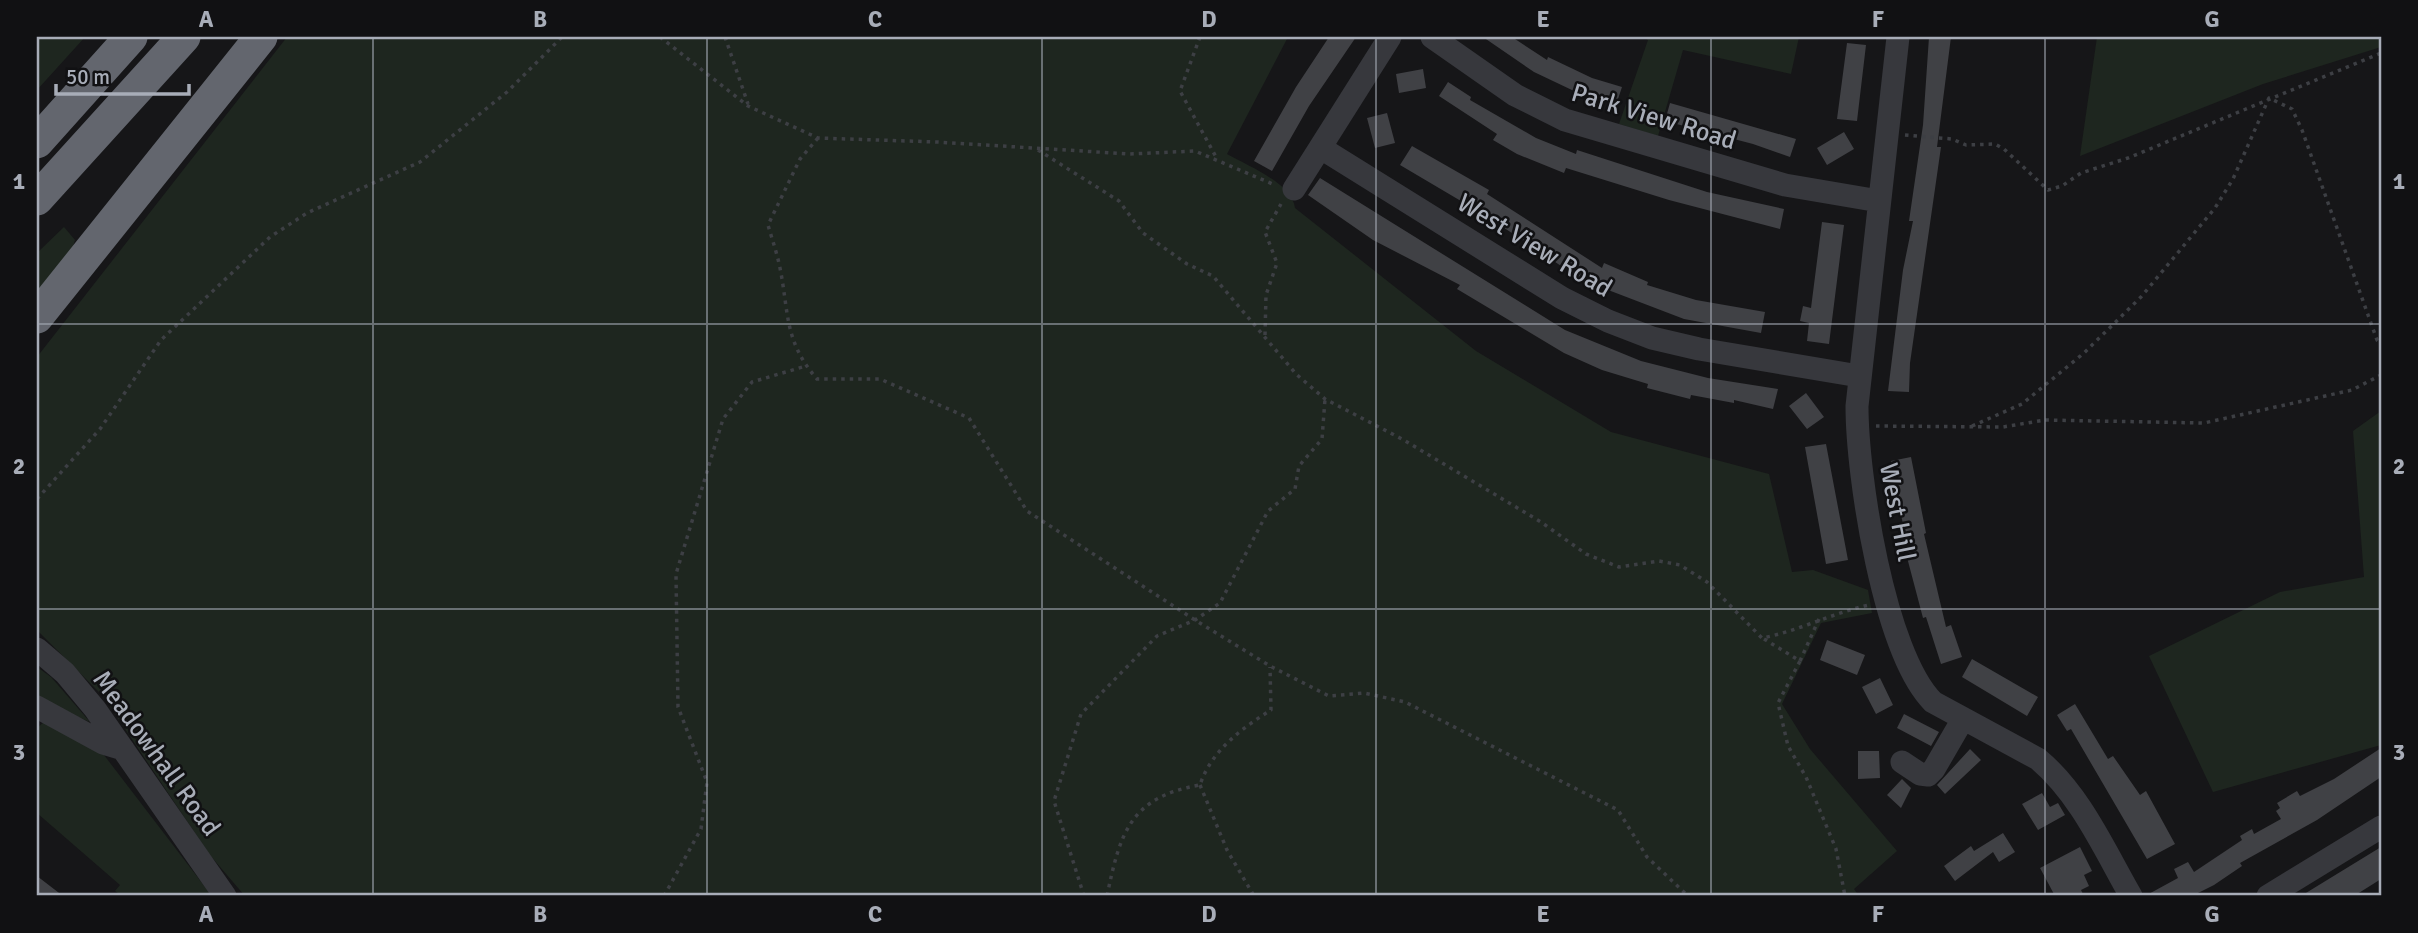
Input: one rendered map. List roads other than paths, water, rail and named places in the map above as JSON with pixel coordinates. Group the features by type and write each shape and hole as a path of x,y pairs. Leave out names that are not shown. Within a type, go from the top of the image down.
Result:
{"highway":[{"path":"37,142 131,37"},
{"path":"37,199 184,37"},
{"path":"37,317 261,37"}],"street":[{"path":"1294,190 1390,37"},
{"name":"Park View Road","path":"1432,37 1514,94 1565,120 1785,185 1880,201"},
{"name":"West Hill","path":"1898,37 1859,376 1857,427 1858,452 1886,601 1897,637 1924,693 1933,702 2049,769 2080,808 2125,894"},
{"name":"West View Road","path":"1321,148 1562,298 1608,321 1652,338 1699,349 1859,376"},
{"name":"Meadowhall Road","path":"37,649 72,682 225,896"},
{"path":"37,707 103,743 123,750"},
{"path":"1902,762 1920,774 1928,775 1963,719"},
{"path":"2268,896 2381,827"}]}
